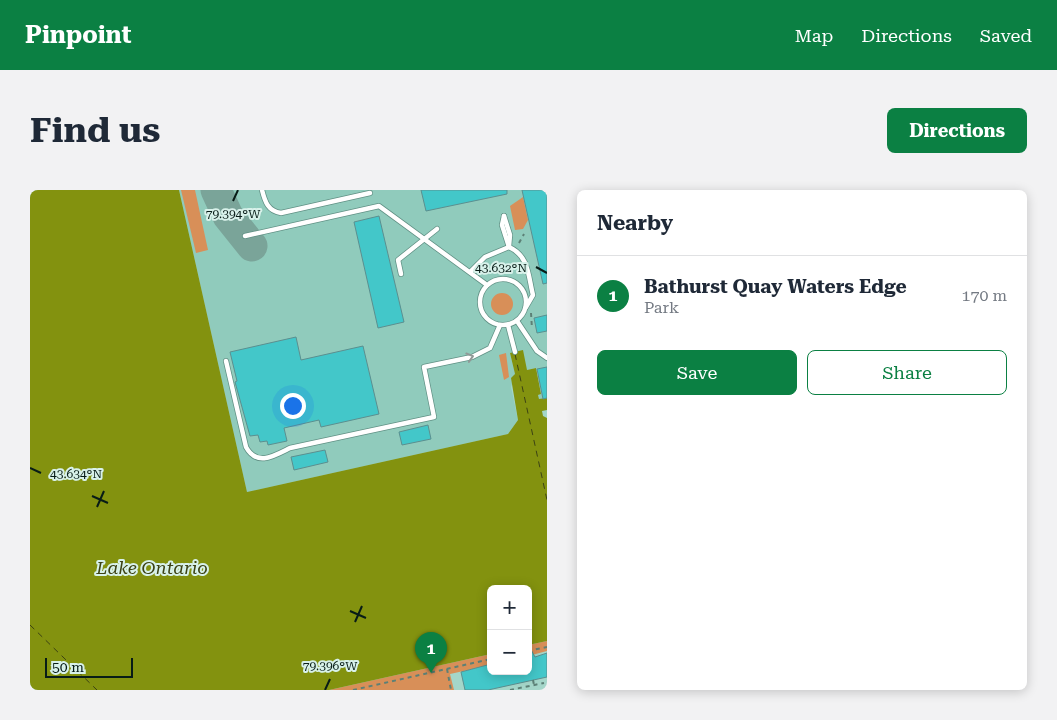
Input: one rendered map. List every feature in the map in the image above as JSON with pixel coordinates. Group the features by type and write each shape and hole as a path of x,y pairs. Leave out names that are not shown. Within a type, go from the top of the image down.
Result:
{"lane":[{"path":"262,190 267,206 273,211 282,213 370,194"},
{"path":"245,236 379,206 427,239 487,286"},
{"path":"504,216 510,235 509,247 502,225 504,216"},
{"path":"401,274 398,260 438,230"},
{"path":"470,272 485,257 509,247 519,251 525,258 533,295 525,308 517,321 508,325 490,322 481,310 480,300 487,286 500,280 515,283 523,291 525,308"},
{"path":"517,321 537,351 547,358"},
{"path":"226,361 246,446 250,453 263,459 276,456 290,448 434,416 424,367 472,357 490,348 500,325"},
{"path":"508,325 515,352"}],"path":[{"path":"532,650 547,647"},
{"path":"353,690 487,660"},
{"path":"447,669 451,690"},
{"path":"533,680 534,685"},
{"path":"510,690 544,683"}],"shaded area":[{"path":"179,190 547,190 547,398 539,400 538,395 541,394 536,368 527,370 510,353 515,374 511,387 518,420 508,434 247,492"},
{"path":"181,190 195,190 208,250 196,253"},
{"path":"523,197 528,220 523,229 515,230 510,206"},
{"path":"502,293 510,296 513,304 510,312 502,315 494,312 491,304 494,296"},
{"path":"506,353 509,377 504,380 499,355"},
{"path":"547,641 547,651 532,655 532,644"},
{"path":"487,655 487,666 450,674 454,690 329,690"}],"water":[{"name":"Lake Ontario","path":"30,190 179,190 247,492 508,434 518,420 511,378 515,374 510,353 523,350 527,370 536,368 541,394 538,395 539,399 547,398 547,410 542,411 543,416 547,418 547,641 532,644 532,585 487,585 487,655 329,690 30,690"}],"building":[{"path":"421,190 507,190 507,194 426,211"},
{"path":"522,190 547,190 547,283 543,284"},
{"path":"379,216 404,322 378,328 354,222"},
{"path":"547,315 547,331 537,333 534,318"},
{"path":"296,337 301,360 363,346 379,414 321,427 319,420 284,428 287,441 268,445 267,441 260,442 258,435 250,436 235,382 237,381 230,352"},
{"path":"547,367 547,398 543,399 537,369"},
{"path":"428,425 431,439 402,445 399,432"},
{"path":"325,450 328,462 294,470 291,457"},
{"path":"532,651 535,657 547,653 547,677 488,690 465,690 461,672 487,665 487,675 532,675"}],"ferry route":[{"path":"515,354 547,500"},
{"path":"30,625 97,690"}],"taxiway":[{"path":"216,190 228,216 252,246"}],"place":[{"name":"Bathurst Quay Waters Edge","path":"431,673"}]}
